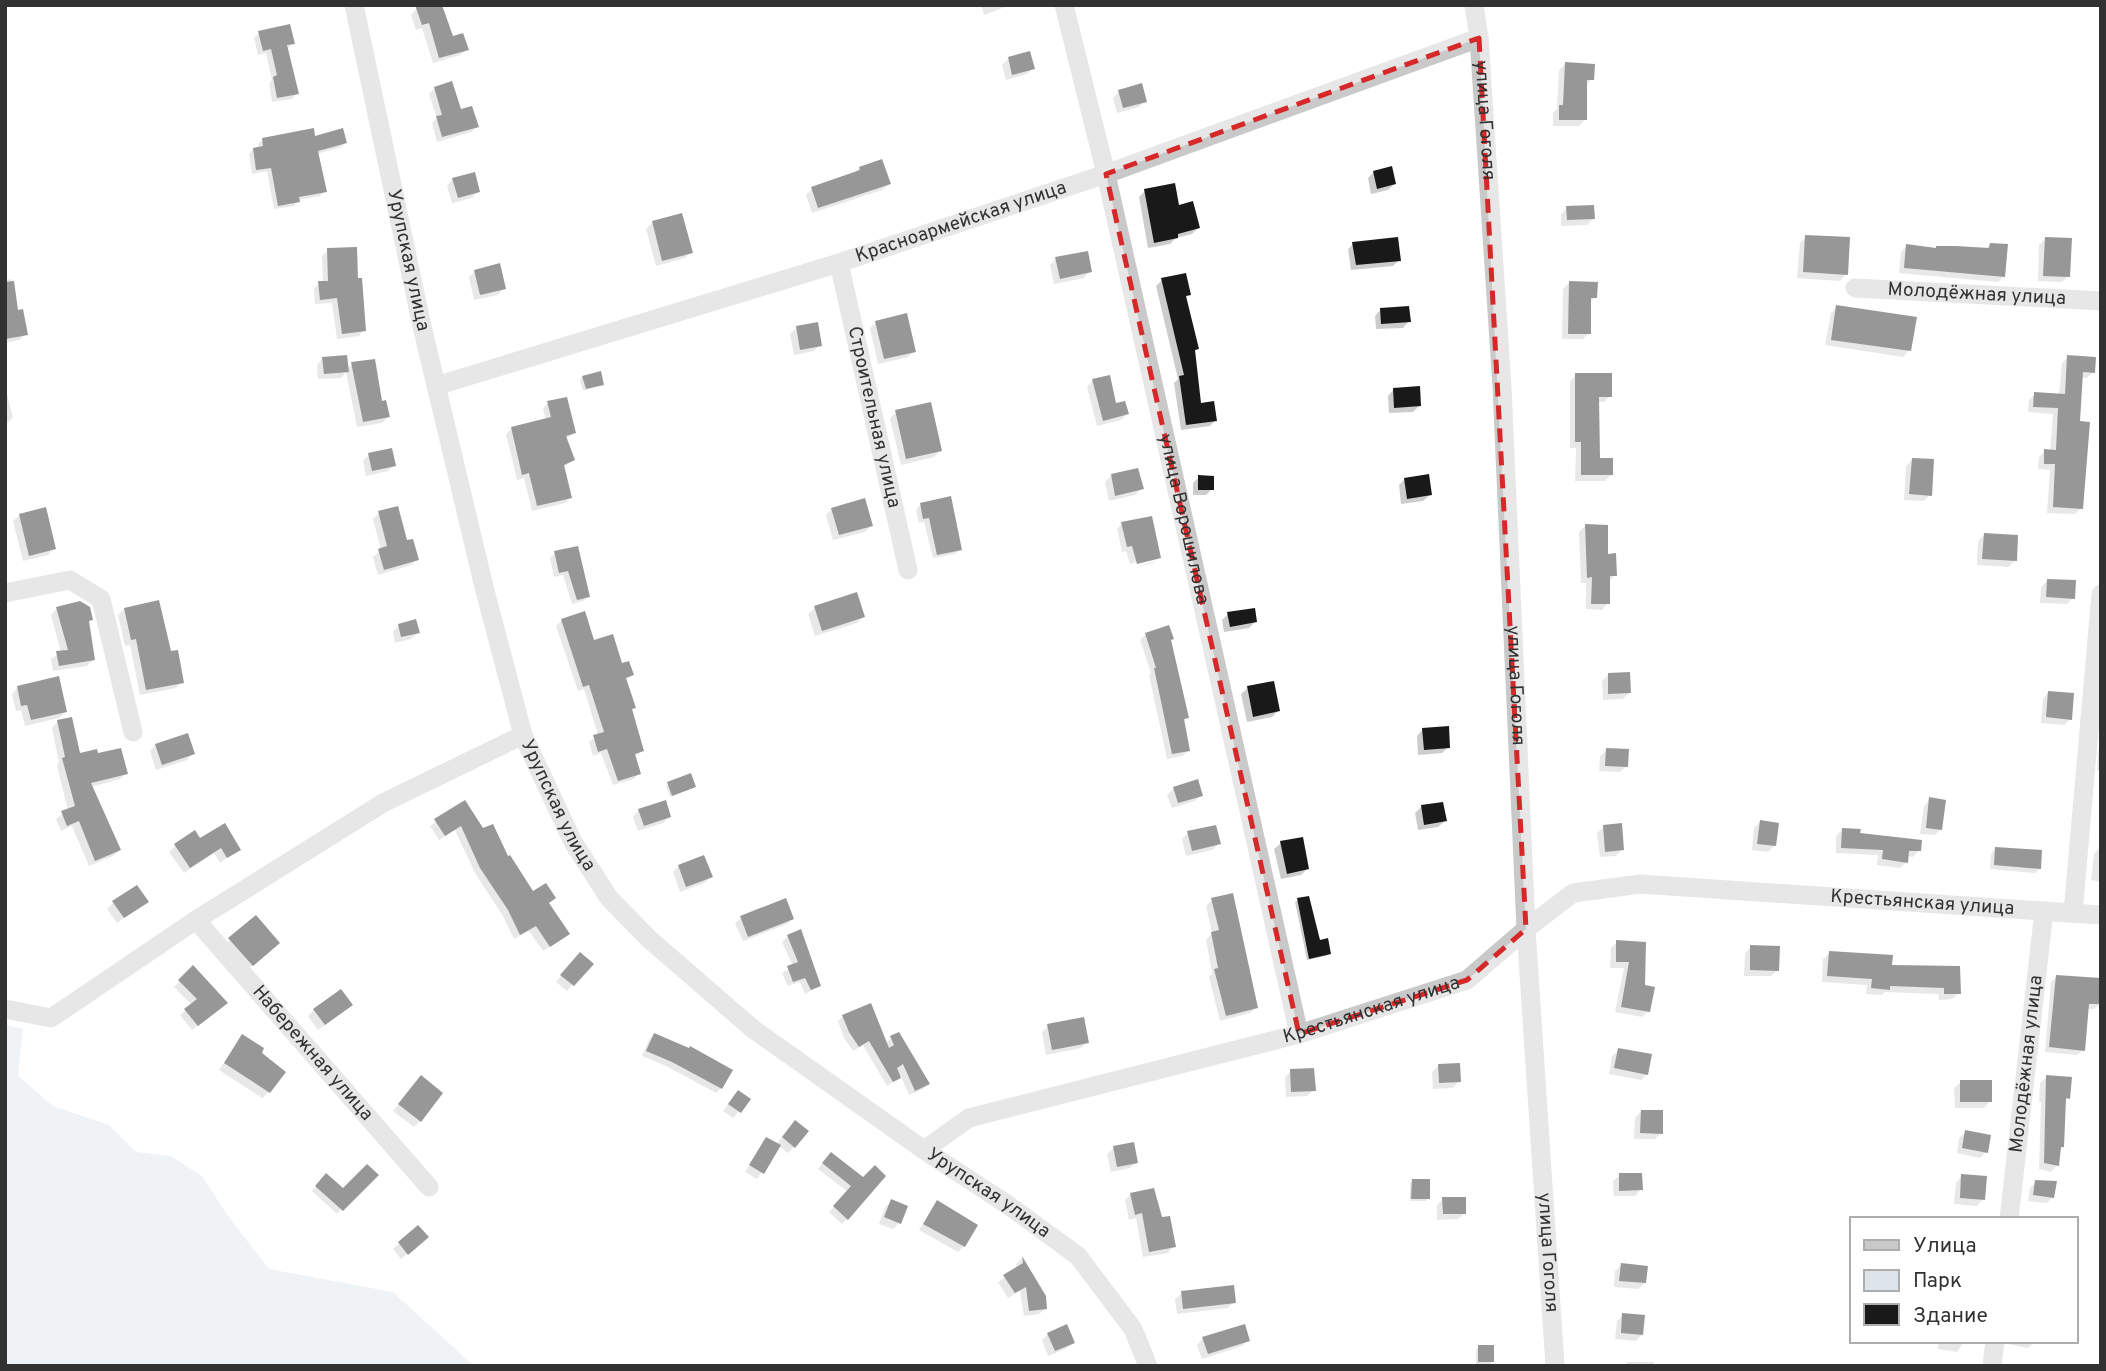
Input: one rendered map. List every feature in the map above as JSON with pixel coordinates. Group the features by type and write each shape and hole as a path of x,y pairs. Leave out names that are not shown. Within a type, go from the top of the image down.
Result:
{"street":[{"name":"Урупская улица","path":"354,5 436,386 484,587 523,735 573,842 609,898 648,938 753,1030 1078,1256 1133,1329 1148,1366"},
{"name":"улица Ворошилова","path":"1063,5 1106,174 1299,1034"},
{"name":"улица Гоголя","path":"1474,5 1479,38 1502,387 1526,929 1555,1366"},
{"name":"Красноармейская улица","path":"436,386 839,263 1106,174 1479,38"},
{"name":"Строительная улица","path":"839,263 908,570"},
{"name":"Молодёжная улица","path":"1855,288 2101,301"},
{"path":"5,593 70,580 101,599 133,732"},
{"path":"2073,913 2101,594"},
{"path":"5,1009 51,1018 196,920 383,803 523,735"},
{"name":"Крестьянская улица","path":"924,1150 969,1118 1299,1034 1467,980 1573,893 1640,884 2101,915"},
{"name":"Молодёжная улица","path":"2009,1217 2044,911"},
{"name":"Набережная улица","path":"196,920 429,1187"},
{"path":"1992,1366 1995,1343"}],"highlighted area":[{"path":"1479,38 1526,929 1467,980 1299,1034 1106,174"}],"green space":[{"path":"5,1025 23,1029 18,1076 53,1106 109,1125 136,1152 171,1156 202,1176 228,1216 269,1269 393,1292 474,1366 5,1366"}],"building":[{"path":"415,5 442,5 453,36 463,33 469,50 439,58 429,23 422,25"},
{"path":"290,24 295,44 287,45 299,94 277,98 273,77 277,75 271,49 263,51 258,31"},
{"path":"1030,51 1035,69 1012,75 1008,57"},
{"path":"1565,62 1595,64 1594,80 1587,80 1587,120 1559,120 1559,105 1563,105"},
{"path":"452,81 461,109 472,106 479,127 442,137 436,116 442,115 434,87"},
{"path":"1142,83 1147,102 1123,108 1118,90"},
{"path":"314,128 315,136 343,128 347,143 318,151 327,192 299,197 300,202 278,206 271,168 256,170 253,148 263,146 262,138"},
{"path":"882,159 891,184 818,208 811,187 860,170 859,167"},
{"path":"1392,166 1396,184 1377,189 1373,171"},
{"path":"475,172 480,192 458,198 452,178"},
{"path":"1175,183 1179,205 1193,201 1200,228 1178,234 1178,238 1154,243 1144,189"},
{"path":"1594,205 1595,219 1567,220 1566,206"},
{"path":"682,213 693,253 662,261 652,221"},
{"path":"1805,235 1850,237 1848,275 1803,272"},
{"path":"1398,237 1401,261 1356,265 1352,242"},
{"path":"2045,237 2072,238 2070,277 2043,276"},
{"path":"1990,243 2008,244 2005,277 1904,268 1906,244 1936,248 1989,248"},
{"path":"357,247 358,278 362,278 366,331 342,334 337,298 320,300 318,281 328,281 327,248"},
{"path":"1088,251 1092,272 1060,279 1055,257"},
{"path":"500,263 506,289 480,295 474,270"},
{"path":"1186,273 1191,295 1186,296 1199,349 1195,350 1201,403 1214,401 1217,421 1186,425 1179,376 1184,375 1161,278"},
{"path":"14,281 18,310 23,309 28,335 5,339 5,282"},
{"path":"1569,281 1598,282 1597,298 1591,298 1591,334 1568,334"},
{"path":"1836,305 1917,317 1911,351 1831,340"},
{"path":"1409,306 1411,322 1381,324 1380,308"},
{"path":"907,313 916,352 884,359 875,321"},
{"path":"818,322 822,346 800,350 796,326"},
{"path":"347,355 349,372 324,374 322,357"},
{"path":"2067,355 2096,357 2095,373 2083,372 2080,421 2090,422 2083,509 2053,507 2055,464 2044,464 2044,449 2056,450 2058,408 2033,407 2034,392 2065,394"},
{"path":"375,359 382,401 386,400 390,417 363,422 351,362"},
{"path":"601,371 604,385 586,389 582,376"},
{"path":"1575,373 1612,373 1612,397 1599,397 1600,458 1613,458 1613,475 1581,475 1581,442 1575,442"},
{"path":"1110,375 1116,403 1125,401 1129,414 1103,421 1092,379"},
{"path":"1420,386 1421,406 1394,408 1393,388"},
{"path":"567,397 576,433 566,436 575,460 564,465 572,498 537,506 529,473 522,475 511,427 551,417 547,401"},
{"path":"931,402 942,451 906,459 895,410"},
{"path":"392,448 396,466 372,471 368,453"},
{"path":"1912,458 1934,459 1932,496 1909,494"},
{"path":"1138,468 1144,489 1115,496 1111,474"},
{"path":"1429,474 1432,495 1407,499 1404,478"},
{"path":"1198,475 1214,476 1214,490 1198,490"},
{"path":"951,496 962,550 937,555 929,518 923,519 920,503"},
{"path":"865,498 873,526 839,535 831,508"},
{"path":"398,506 407,540 413,539 419,560 384,570 378,549 387,546 378,511"},
{"path":"46,507 56,549 29,556 19,514"},
{"path":"1152,516 1161,558 1137,564 1132,546 1127,547 1121,522"},
{"path":"1585,524 1608,525 1608,554 1616,553 1617,576 1610,576 1610,604 1591,604 1592,577 1587,578"},
{"path":"1984,533 2018,535 2017,561 1982,559"},
{"path":"578,546 590,597 577,600 568,571 559,573 554,551"},
{"path":"2047,579 2076,580 2075,599 2046,597"},
{"path":"857,592 865,617 822,631 814,606"},
{"path":"159,600 171,651 178,650 184,683 146,690 136,639 131,640 124,608"},
{"path":"80,601 90,607 93,620 89,621 95,660 59,666 56,651 68,650 56,607"},
{"path":"1255,608 1257,622 1230,627 1227,612"},
{"path":"585,611 594,640 613,634 622,663 629,661 634,675 626,678 636,708 632,709 644,751 635,754 641,774 618,781 607,749 598,752 593,735 604,732 589,685 583,687 561,619"},
{"path":"416,619 420,633 401,637 398,624"},
{"path":"1169,625 1189,718 1184,719 1190,751 1172,754 1156,668 1145,633"},
{"path":"1630,672 1631,693 1608,694 1608,673"},
{"path":"59,676 67,712 31,720 27,705 21,706 17,686"},
{"path":"1274,681 1280,711 1253,717 1247,686"},
{"path":"2048,691 2074,693 2072,720 2046,717"},
{"path":"72,717 80,753 97,749 98,753 121,748 128,774 91,783 121,850 95,861 79,821 67,826 61,811 75,806 62,758 65,757 57,720"},
{"path":"1449,726 1450,748 1424,750 1422,728"},
{"path":"188,733 195,754 162,765 155,744"},
{"path":"1606,748 1629,749 1628,767 1605,766"},
{"path":"691,773 696,787 672,796 667,782"},
{"path":"1198,779 1203,796 1178,803 1173,787"},
{"path":"1929,797 1946,800 1942,830 1926,828"},
{"path":"465,800 483,828 493,824 508,856 510,855 533,891 546,883 556,898 549,903 570,934 550,947 536,926 520,935 508,910 480,868 461,826 445,836 434,819"},
{"path":"666,800 671,817 644,826 638,809"},
{"path":"1443,802 1447,821 1424,825 1421,805"},
{"path":"1760,820 1779,823 1776,846 1757,844"},
{"path":"225,823 241,850 227,858 221,848 190,868 174,844 195,830 200,838"},
{"path":"1622,823 1624,850 1605,852 1603,825"},
{"path":"1216,825 1221,844 1192,851 1187,831"},
{"path":"1842,828 1861,829 1860,833 1922,840 1921,851 1909,851 1908,863 1882,859 1883,850 1841,848"},
{"path":"1303,837 1309,869 1287,874 1280,841"},
{"path":"1995,847 2042,850 2041,869 1994,865"},
{"path":"704,855 713,877 686,887 678,865"},
{"path":"137,885 149,902 124,918 112,901"},
{"path":"1233,893 1258,1008 1226,1016 1214,969 1218,968 1211,932 1219,930 1211,898"},
{"path":"1309,896 1320,940 1328,938 1331,954 1309,959 1297,898"},
{"path":"786,898 794,919 748,937 740,916"},
{"path":"256,915 280,943 253,966 228,938"},
{"path":"801,929 821,986 811,990 805,978 793,982 787,966 798,962 787,935"},
{"path":"1616,940 1646,942 1645,985 1655,987 1650,1012 1621,1007 1629,962 1616,962"},
{"path":"1750,945 1780,946 1779,971 1750,970"},
{"path":"1829,951 1893,955 1892,965 1960,966 1961,994 1944,994 1944,988 1871,988 1872,979 1827,976"},
{"path":"580,952 594,964 574,986 560,975"},
{"path":"193,965 228,1003 198,1026 184,1009 197,999 178,980"},
{"path":"2056,975 2101,978 2101,1004 2089,1004 2085,1051 2049,1047"},
{"path":"341,989 353,1005 325,1025 313,1009"},
{"path":"871,1003 889,1048 894,1045 890,1036 899,1032 930,1084 915,1091 903,1064 897,1068 901,1078 893,1082 869,1041 859,1047 842,1015"},
{"path":"1084,1017 1089,1043 1052,1050 1047,1024"},
{"path":"654,1033 689,1048 690,1046 733,1070 722,1089 646,1051"},
{"path":"242,1034 264,1048 262,1053 286,1072 270,1093 224,1063"},
{"path":"1618,1048 1652,1054 1648,1075 1614,1068"},
{"path":"1460,1063 1461,1082 1439,1083 1438,1064"},
{"path":"1314,1068 1316,1091 1291,1092 1290,1069"},
{"path":"421,1075 443,1093 421,1122 398,1104"},
{"path":"2046,1075 2072,1077 2070,1099 2066,1098 2064,1147 2061,1147 2059,1166 2044,1163"},
{"path":"1960,1080 1992,1080 1992,1102 1960,1102"},
{"path":"738,1090 751,1099 741,1113 728,1104"},
{"path":"1641,1110 1663,1110 1663,1134 1640,1133"},
{"path":"795,1120 809,1131 795,1148 782,1137"},
{"path":"1965,1130 1991,1135 1988,1153 1962,1148"},
{"path":"766,1137 781,1145 764,1174 749,1165"},
{"path":"1134,1142 1138,1163 1117,1167 1113,1146"},
{"path":"831,1152 863,1177 875,1165 886,1176 848,1220 833,1206 851,1186 822,1163"},
{"path":"367,1164 379,1175 343,1211 315,1186 326,1173 343,1188"},
{"path":"1619,1173 1642,1173 1643,1190 1619,1191"},
{"path":"1961,1174 1987,1176 1985,1200 1960,1198"},
{"path":"1412,1179 1430,1179 1430,1199 1411,1199"},
{"path":"2035,1180 2057,1181 2054,1198 2033,1195"},
{"path":"1154,1188 1162,1217 1170,1216 1176,1247 1149,1252 1142,1213 1135,1215 1130,1193"},
{"path":"1442,1197 1466,1197 1466,1214 1443,1214"},
{"path":"891,1199 908,1206 901,1224 884,1217"},
{"path":"937,1200 978,1225 965,1247 923,1224"},
{"path":"418,1225 429,1237 408,1255 398,1242"},
{"path":"1022,1256 1046,1296 1047,1309 1029,1311 1026,1287 1015,1293 1003,1275 1023,1263"},
{"path":"1621,1263 1648,1266 1646,1283 1619,1281"},
{"path":"1234,1285 1236,1303 1183,1309 1181,1291"},
{"path":"1622,1313 1645,1315 1643,1335 1621,1333"},
{"path":"1067,1324 1075,1343 1055,1351 1047,1333"},
{"path":"1245,1324 1250,1341 1208,1354 1202,1337"},
{"path":"1478,1345 1494,1345 1494,1362 1478,1362"}]}
